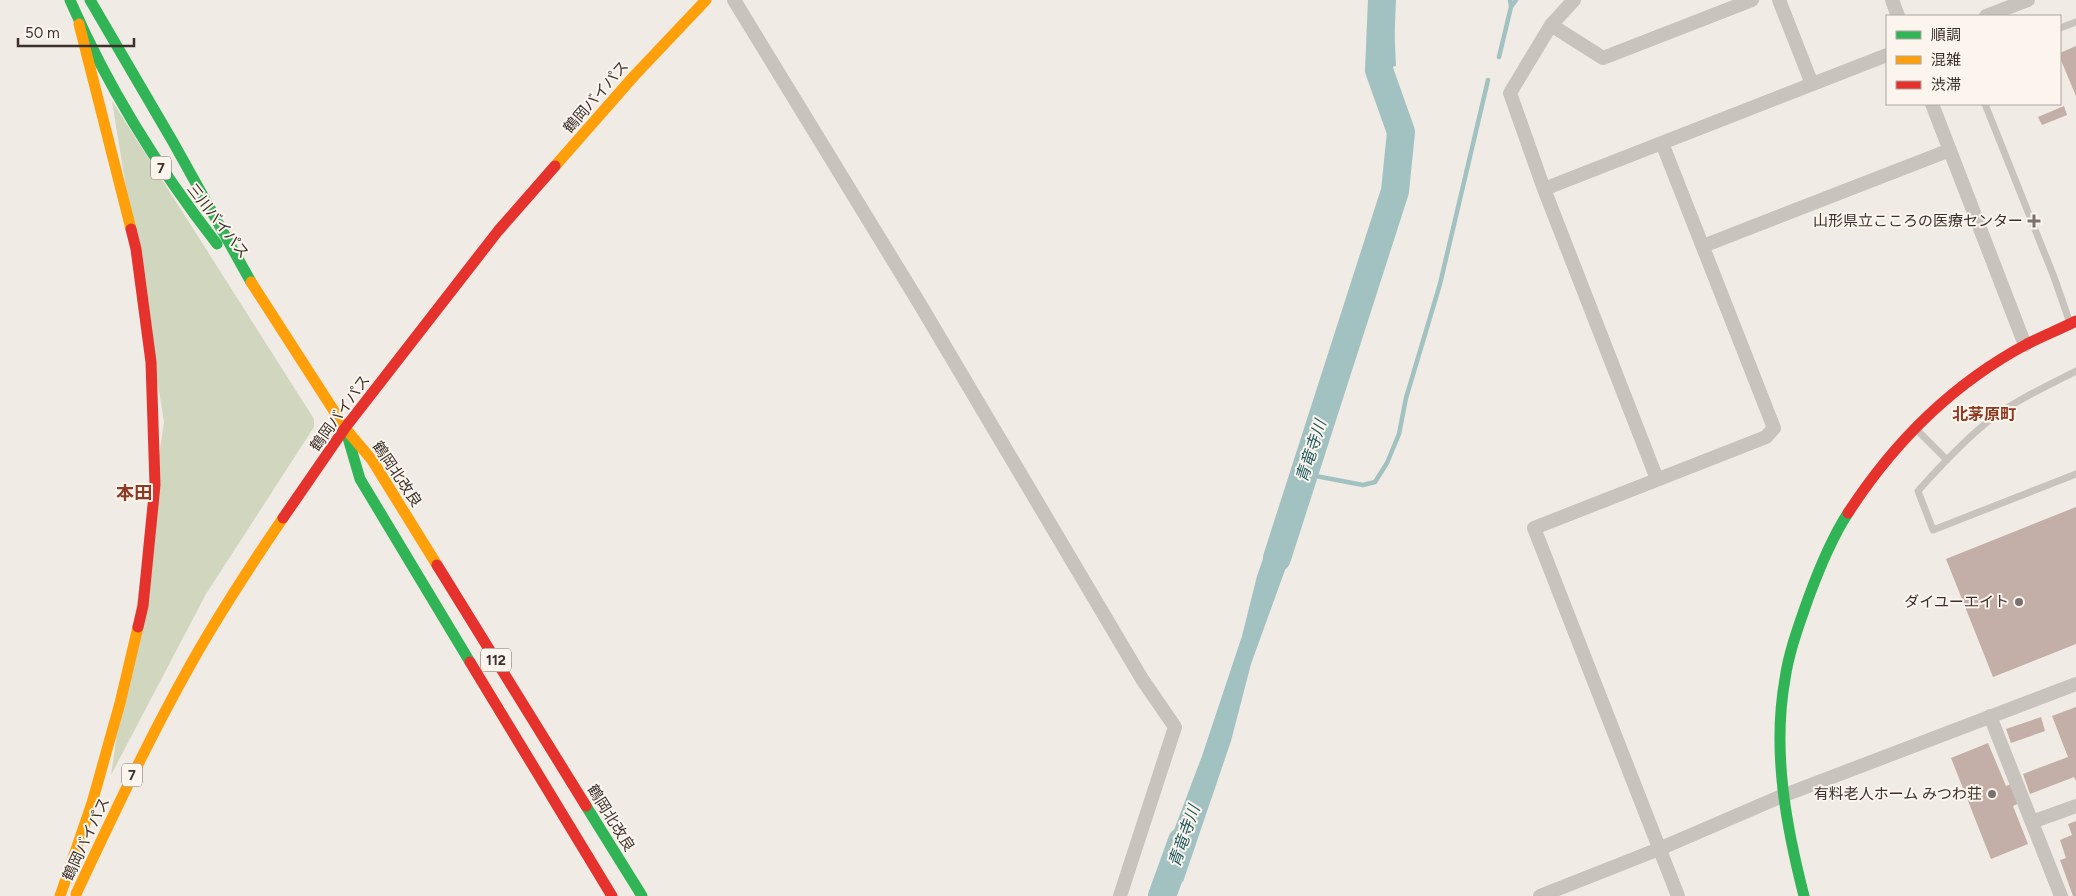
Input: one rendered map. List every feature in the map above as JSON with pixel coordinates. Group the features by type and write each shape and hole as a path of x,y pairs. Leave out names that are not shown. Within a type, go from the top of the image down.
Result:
{"main road":[{"name":"三川バイパス","path":"70,0 79,24 110,83 170,183 190,211 261,299"},
{"name":"三川バイパス","path":"90,0 173,142 261,299 345,428"},
{"name":"鶴岡バイパス","path":"76,896 134,772 228,601 345,428 498,232 634,76 706,0"},
{"path":"60,896 92,803 120,703 143,606 154,485 151,362 136,249 79,24"},
{"path":"1804,896 1792,849 1782,796 1780,739 1782,697 1790,655 1818,568 1838,529 1864,487 1914,427 1962,384 2025,345 2073,322"},
{"name":"鶴岡北改良","path":"345,428 360,479 612,896"},
{"name":"鶴岡北改良","path":"345,428 372,460 642,896"}],"street":[{"path":"734,0 921,306 1142,679 1175,727 1120,896"},
{"path":"1574,0 1551,25 1510,93 1544,189 1657,480"},
{"path":"1551,25 1604,58 1752,0"},
{"path":"1780,0 1812,84"},
{"path":"1892,0 1898,15"},
{"path":"1988,15 2005,4 2028,0"},
{"path":"1544,189 1886,55"},
{"path":"1932,105 2025,345"},
{"path":"1662,143 1774,428 1766,437 1534,528 1678,896"},
{"path":"1703,246 1950,150"},
{"path":"1540,896 1569,891 1659,849 1782,796 2076,684"},
{"path":"1990,716 2060,896"},
{"path":"2032,822 2076,806"}],"lane":[{"path":"2061,28 2076,22"},
{"path":"1985,105 2073,322"},
{"path":"2076,371 1996,415 1947,460 1918,491 1934,530 2076,474"},
{"path":"1914,427 1947,460"}],"green space":[{"path":"112,101 314,419 314,427 206,594 111,775 164,422"}],"water":[{"path":"1369,0 1393,0 1396,66 1372,71"},
{"path":"1276,522 1299,527 1251,664 1231,741 1183,882 1160,874 1168,846 1202,756 1242,636 1257,576"}],"building":[{"path":"2076,46 2076,96 2061,60 2061,53"},
{"path":"2064,106 2067,115 2042,125 2038,117"},
{"name":"ダイユーエイト","path":"2076,507 2076,644 1993,677 1946,559"},
{"path":"2076,707 2076,781 2074,777 2030,794 2023,774 2068,757 2052,716"},
{"path":"2041,717 2045,731 2011,743 2006,729"},
{"name":"有料老人ホーム みつわ荘","path":"1988,743 2006,786 2014,783 2022,802 2013,806 2028,844 1991,859 1951,758"},
{"path":"2076,821 2076,896 2073,896 2060,860 2066,858 2060,840 2072,835 2068,824"}],"waterway":[{"name":"青竜寺川","path":"1277,558 1395,191 1401,132 1379,70 1382,0"},
{"path":"1499,57 1511,7 1510,0"},
{"path":"1511,7 1516,0"},
{"path":"1305,474 1363,485 1375,482 1387,463 1399,434 1406,398 1440,284 1488,80"},
{"name":"青竜寺川","path":"1162,896 1182,841"}],"traffic: fast":[{"path":"70,0 101,65 136,127 174,186 217,244"},
{"path":"90,0 173,142 251,282"},
{"path":"348,438 360,479 470,662"},
{"path":"1804,896 1792,843 1783,788 1780,733 1781,706 1789,658 1801,619 1826,554 1848,513"},
{"path":"586,806 642,896"}],"traffic: slow":[{"path":"555,166 634,76 706,0"},
{"path":"79,24 131,229"},
{"path":"251,282 345,428 372,460 437,565"},
{"path":"76,894 138,764 189,667 235,591 283,518"},
{"path":"60,896 92,803 120,703 138,627"}],"traffic: jam":[{"path":"345,428 498,231 555,166"},
{"path":"131,229 136,249 151,362 155,485 143,606 138,627"},
{"path":"1848,513 1885,462 1905,439 1950,396 2000,360 2027,344 2076,321"},
{"path":"283,518 345,428"},
{"path":"437,565 586,806"},
{"path":"470,662 612,896"}],"place":[{"name":"山形県立こころの医療センター","path":"2034,221"},
{"name":"ダイユーエイト","path":"2019,602"},
{"name":"有料老人ホーム みつわ荘","path":"1992,794"}],"district":[{"name":"北茅原町","path":"1984,414"},
{"name":"本田","path":"134,493"}]}
